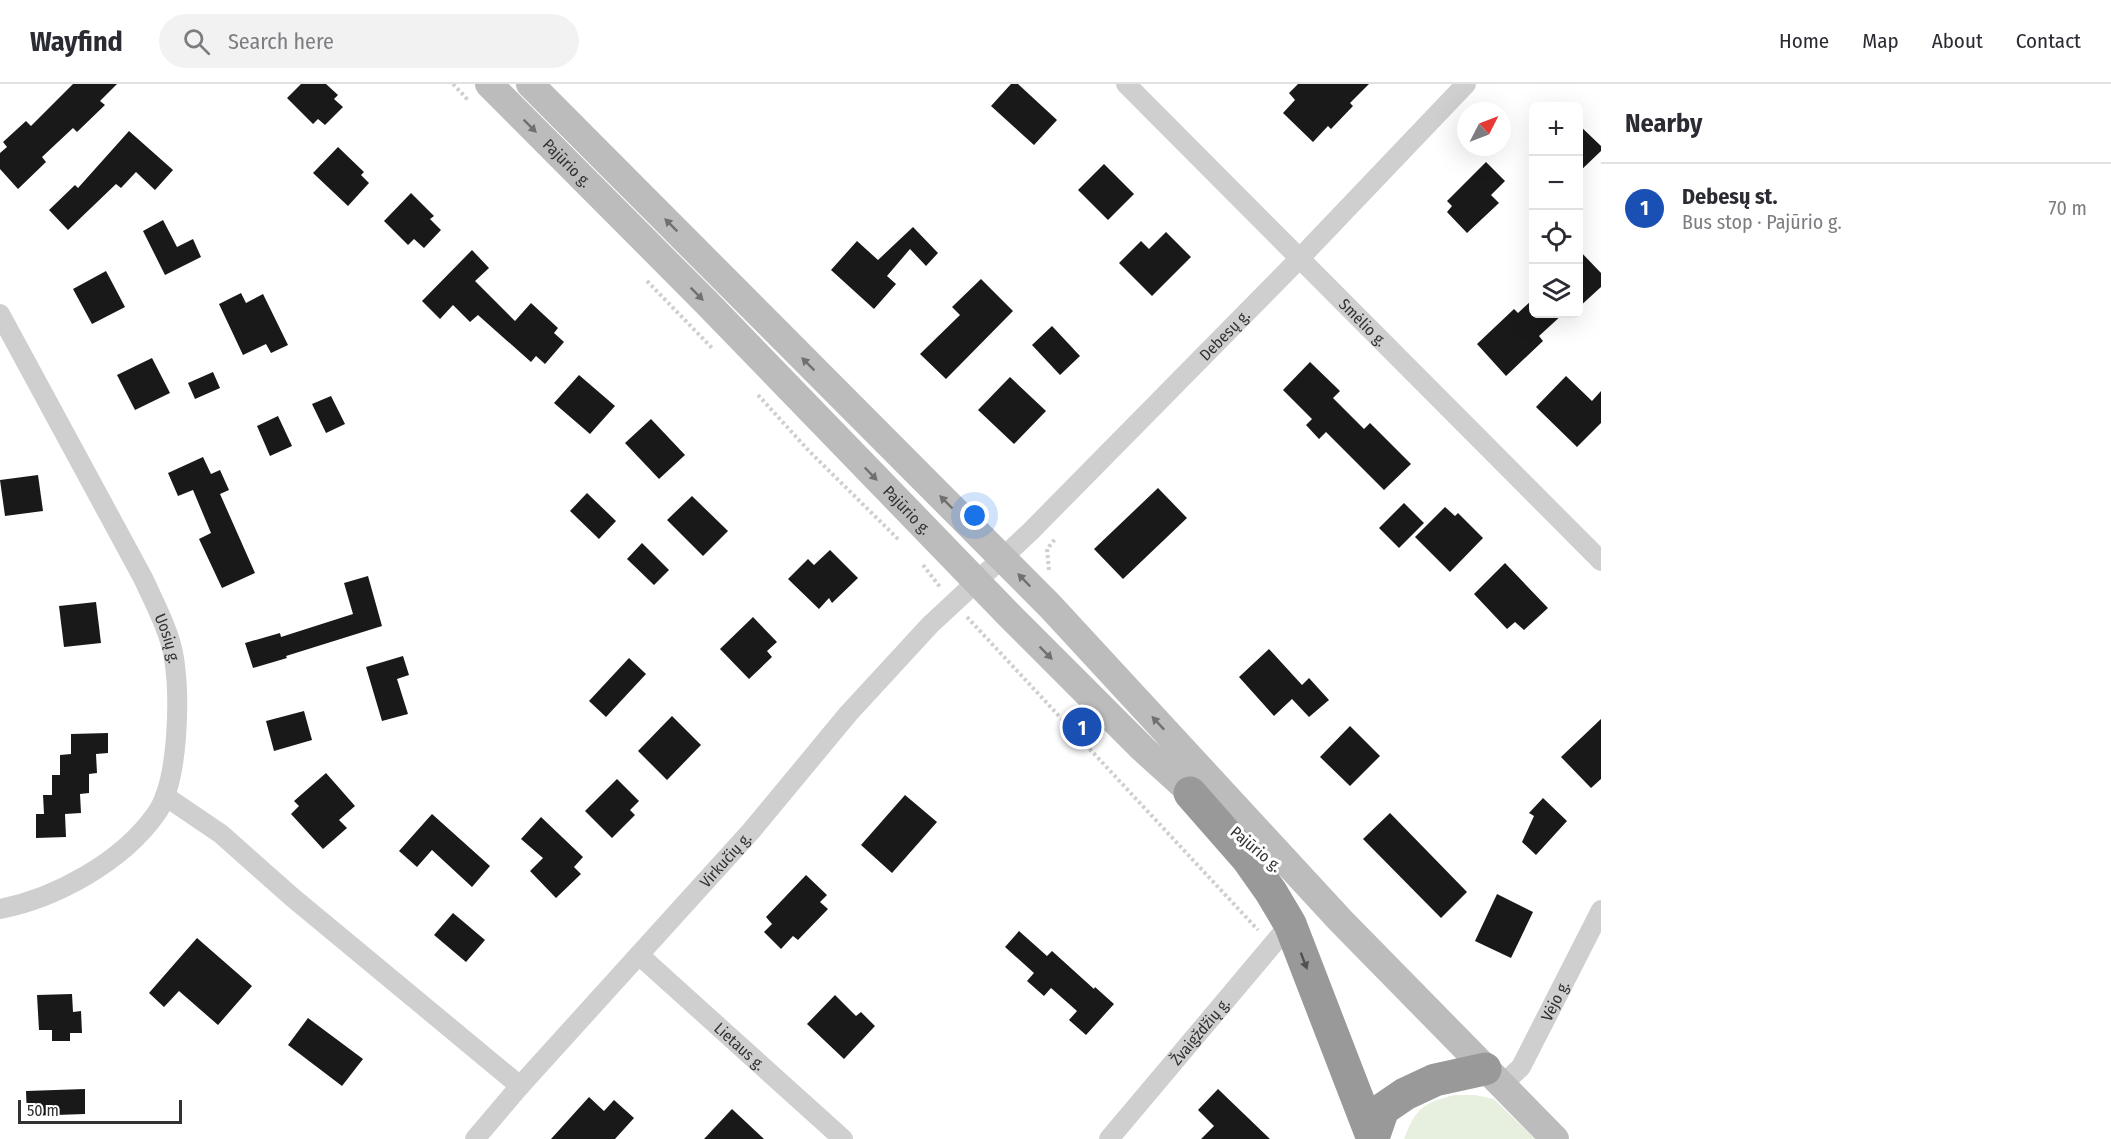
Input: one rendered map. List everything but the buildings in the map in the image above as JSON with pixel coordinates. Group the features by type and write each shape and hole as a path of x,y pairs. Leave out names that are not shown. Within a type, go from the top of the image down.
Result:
{"highway":[{"path":"1190,793 1247,858 1271,892 1281,934 1373,1139"},
{"path":"1373,1139 1383,1109 1405,1094 1435,1080 1493,1078"}],"main road":[{"name":"Pajūrio g.","path":"530,84 1050,606 1341,921 1555,1139"},
{"name":"Pajūrio g.","path":"480,93 722,318 976,582 1143,749 1190,793 1341,921"}],"street":[{"name":"Smėlio g.","path":"1126,84 1601,561"},
{"name":"Debesų g.","path":"976,582 1038,524 1300,258 1466,84"},
{"name":"Uosių g.","path":"0,314 143,578 157,608 174,656 176,679 174,765 157,814 122,849 79,880 20,905 0,909"},
{"name":"Virkučių g.","path":"475,1139 520,1086 752,830 848,714 930,625 976,582"},
{"path":"165,796 221,834 292,897 520,1086"},
{"name":"Vėjo g.","path":"1493,1078 1521,1067 1601,910"},
{"name":"Žvaigždžių g.","path":"1109,1139 1281,934"},
{"name":"Lietaus g.","path":"639,955 843,1139"}],"path":[{"path":"453,84 480,93"},
{"path":"642,276 717,353"},
{"path":"756,392 809,451 907,548"},
{"path":"1051,576 1047,549 1056,538"},
{"path":"915,557 941,588"},
{"path":"967,617 1281,934"}],"green space":[{"path":"1454,1095 1475,1095 1494,1099 1535,1139 1404,1139 1416,1114 1435,1101"}],"place":[{"name":"Debesų st.","path":"1082,727"}]}
